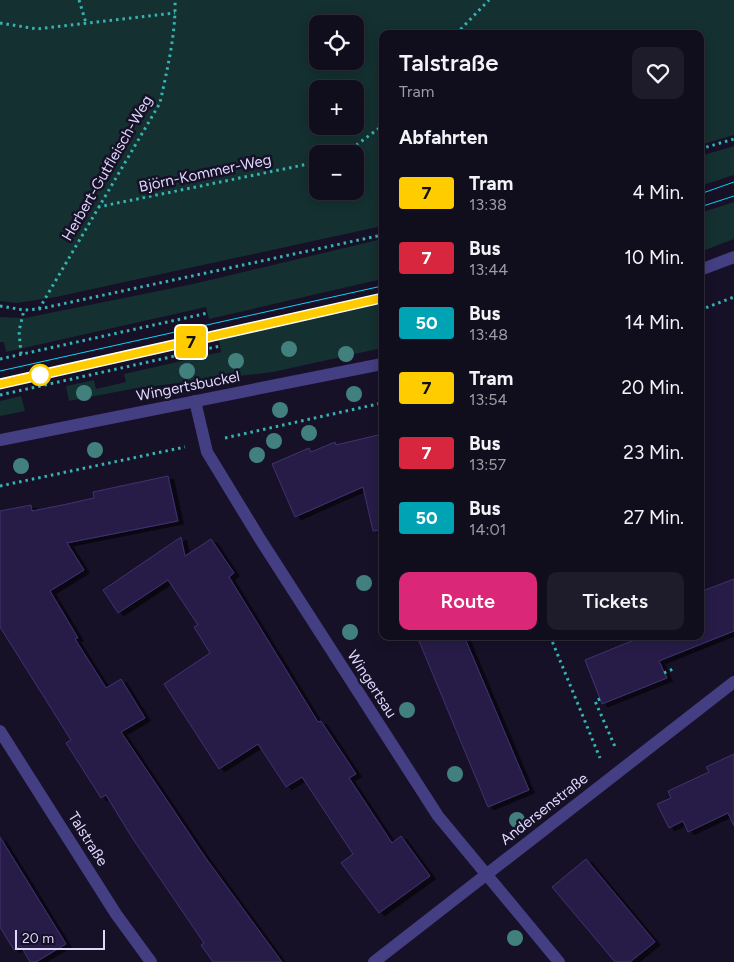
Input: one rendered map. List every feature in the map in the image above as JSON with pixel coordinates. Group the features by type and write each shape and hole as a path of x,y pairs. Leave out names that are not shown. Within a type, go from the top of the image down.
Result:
{"street":[{"path":"704,268 734,256"},
{"name":"Wingertsbuckel","path":"0,440 379,365"},
{"name":"Wingertsau","path":"195,401 207,452 260,539 438,816 559,962"},
{"name":"Andersenstraße","path":"374,962 734,682"},
{"name":"Talstraße","path":"0,731 116,914 151,962"}],"path":[{"path":"79,0 86,23"},
{"name":"Herbert-Gutfleisch-Weg","path":"39,308 160,103 167,70 175,0"},
{"path":"460,30 489,0"},
{"path":"0,23 37,29 175,13"},
{"path":"356,145 379,128"},
{"path":"704,148 734,139"},
{"name":"Björn-Kommer-Weg","path":"98,207 309,164"},
{"path":"0,306 24,310 39,308 379,236"},
{"path":"704,308 734,297"},
{"path":"21,354 19,331 24,310"},
{"path":"0,358 208,313"},
{"path":"0,395 220,346"},
{"path":"552,640 609,779"},
{"path":"664,673 673,669"},
{"path":"600,699 595,701 624,768"}],"green space":[{"path":"0,0 734,0 734,135 704,144 704,30 379,30 379,227 56,297 17,303 0,301"},
{"path":"734,146 734,175 704,185 704,155"},
{"path":"734,202 734,239 704,250 704,212"},
{"path":"379,240 379,280 209,319 206,307 6,352 4,342 0,342 0,317 25,318 193,284"},
{"path":"379,303 379,349 273,372 137,388 69,401 66,386 94,380 96,389 126,382 124,374 221,352 219,340"},
{"path":"21,396 25,411 0,416 0,401"}],"building":[{"path":"379,435 379,530 373,531 363,487 295,517 272,464 309,448 311,452 335,442 336,445"},
{"path":"168,476 178,521 67,543 84,570 50,591 78,638 75,639 106,688 121,679 145,718 121,732 205,857 282,962 213,962 201,945 204,943 131,836 106,795 101,798 66,743 71,740 0,627 0,511 31,505 32,511 67,504 94,498 93,492"},
{"path":"181,537 185,556 211,539 234,573 229,577 318,722 321,721 356,774 349,778 392,843 401,836 430,876 379,913 341,863 353,854 302,777 286,787 258,744 219,769 164,684 210,653 194,627 198,625 168,580 118,613 103,590"},
{"path":"734,579 734,631 659,661 667,678 602,704 585,660 634,640 704,640 704,590"},
{"path":"419,640 466,640 529,790 488,807"},
{"path":"734,754 734,826 728,813 688,832 683,821 669,828 657,804 671,798 668,791 709,772 706,767"},
{"path":"0,837 66,944 36,962 30,962 21,946 14,950 0,927"},
{"path":"586,859 655,942 630,962 615,962 552,887"}],"tram line":[{"path":"704,193 734,182"},
{"path":"704,206 734,196"},
{"path":"0,371 379,287"},
{"path":"0,384 379,299"},
{"name":"7","path":"0,384 329,312 379,299"}]}
